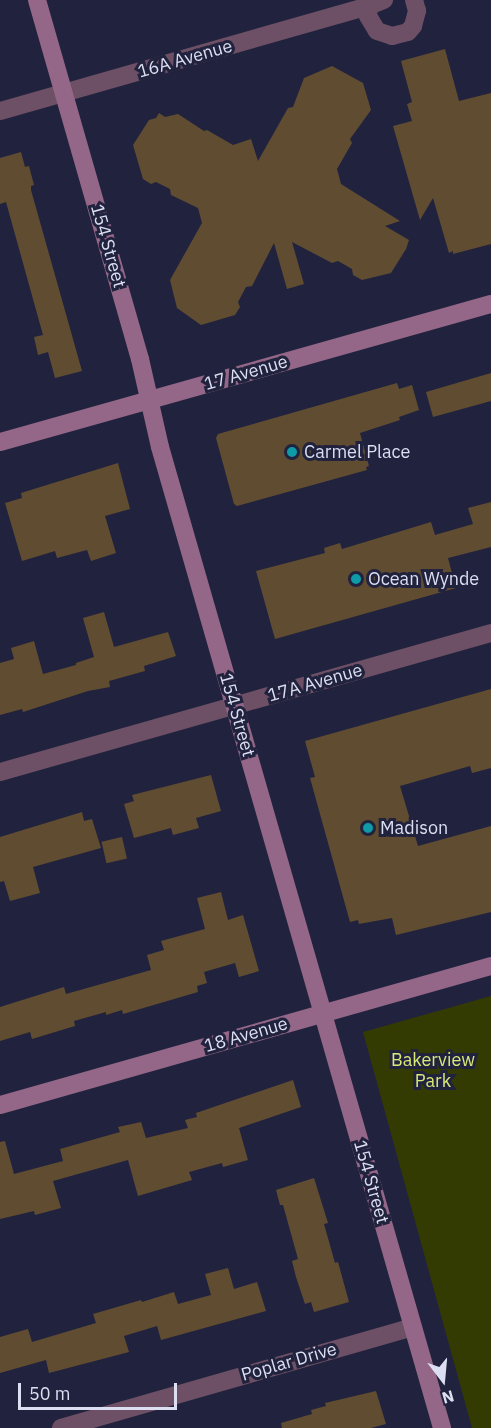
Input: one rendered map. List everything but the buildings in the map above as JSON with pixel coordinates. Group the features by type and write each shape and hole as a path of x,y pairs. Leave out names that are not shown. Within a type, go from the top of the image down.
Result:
{"street":[{"name":"154 Street","path":"37,0 140,359 160,447 442,1428"},
{"name":"16A Avenue","path":"0,111 376,3 371,24 384,35 400,35 413,26 417,11 414,0"},
{"name":"17 Avenue","path":"0,442 491,303"},
{"name":"17A Avenue","path":"0,772 491,633"},
{"name":"18 Avenue","path":"0,1105 491,966"},
{"name":"Poplar Drive","path":"61,1428 413,1327"}],"green space":[{"name":"Bakerview Park","path":"491,996 491,1428 472,1428 363,1032"}],"place":[{"name":"Carmel Place","path":"292,452"},
{"name":"Ocean Wynde","path":"356,579"},
{"name":"Madison","path":"368,828"}]}
